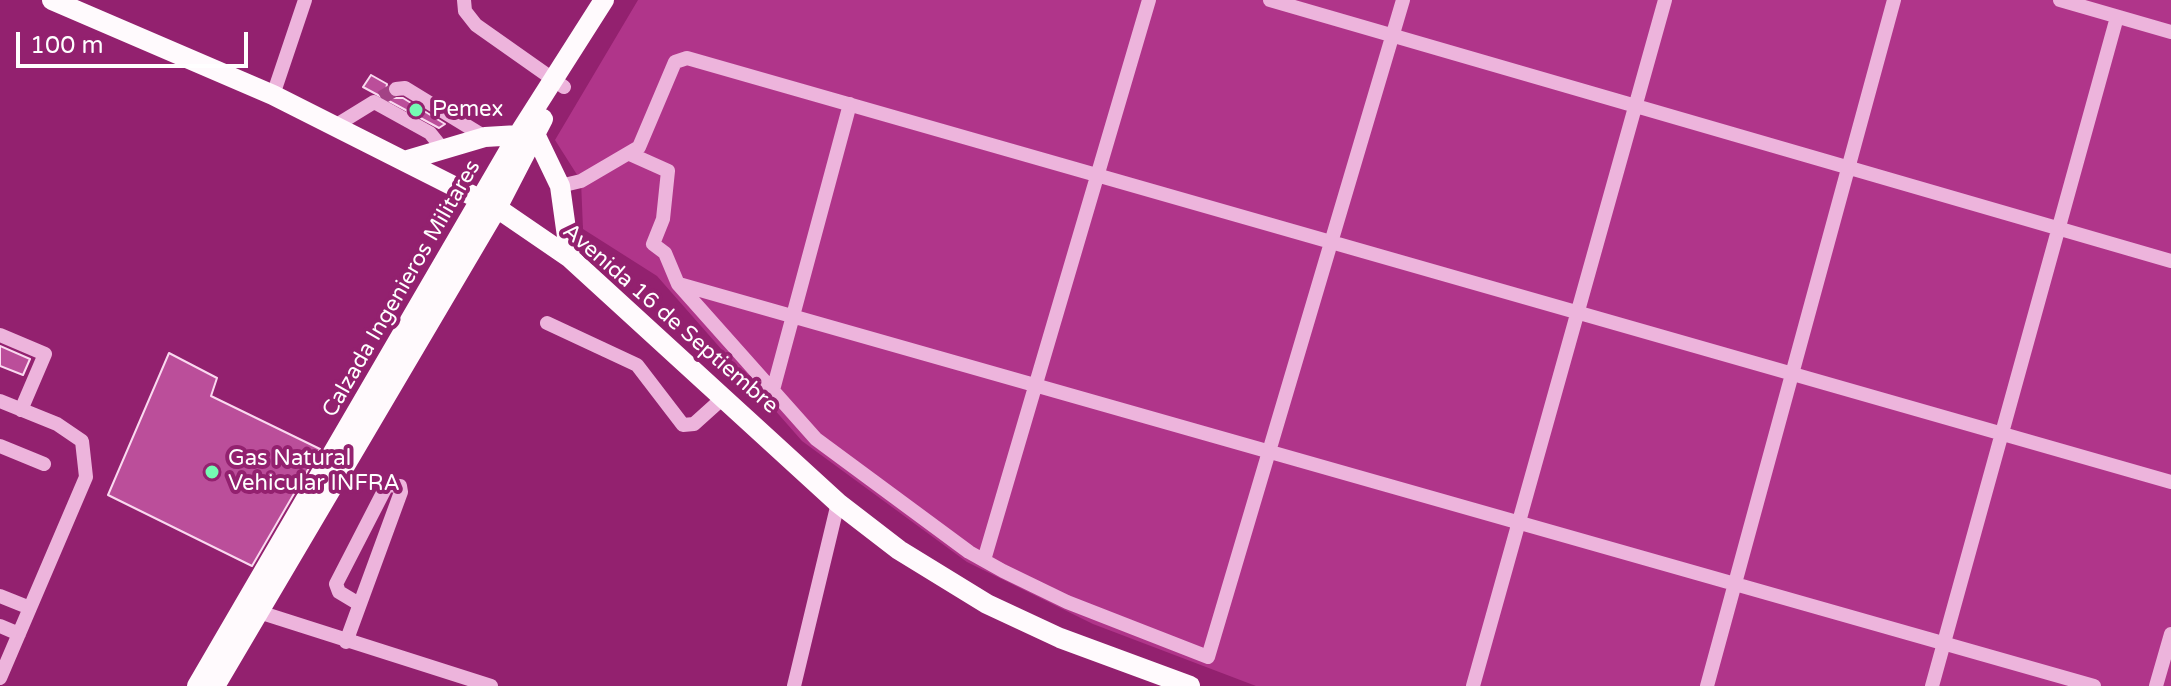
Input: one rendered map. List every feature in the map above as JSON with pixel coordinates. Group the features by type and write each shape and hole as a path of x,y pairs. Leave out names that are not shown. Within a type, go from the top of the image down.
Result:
{"main road":[{"name":"Avenida 16 de Septiembre","path":"52,0 273,95 489,205 570,258 838,503 899,550 987,604 1098,655 1190,686"},
{"name":"Calzada Ingenieros Militares","path":"559,84 604,0"},
{"name":"Calzada Ingenieros Militares","path":"215,686 489,205 526,134 617,0"},
{"path":"404,161 436,141 526,134 560,186 570,258"},
{"name":"Calzada Ingenieros Militares","path":"197,686 489,205"}],"street":[{"path":"273,95 305,0"},
{"path":"464,0 465,11 476,25 559,84"},
{"path":"984,560 1149,0"},
{"path":"1270,0 2171,261"},
{"path":"630,154 668,171 663,219 653,244 665,253 678,284 816,439 984,560 1067,602 1208,657 1403,0"},
{"path":"1473,686 1665,0"},
{"path":"1707,686 1894,0"},
{"path":"2060,0 2171,32"},
{"path":"1932,686 2117,17"},
{"path":"560,186 581,181 630,154 646,137 675,62 681,59 850,104 2171,482"},
{"path":"396,89 405,88 485,137"},
{"path":"335,126 378,100 436,141 459,121"},
{"path":"773,390 850,104"},
{"path":"678,284 2094,686"},
{"path":"547,323 637,365 683,425 694,424 724,397"},
{"path":"0,335 45,354 21,410"},
{"path":"0,401 57,424 82,441 86,477 19,634 4,660 0,678"},
{"path":"0,446 44,464"},
{"path":"346,642 401,492 400,486 387,485 336,584 339,592 359,604"},
{"path":"794,686 838,503"},
{"path":"0,596 30,608"},
{"path":"259,612 491,686"},
{"path":"0,626 19,634"},
{"path":"2156,686 2171,634"}],"shaded area":[{"path":"638,0 2171,0 2171,686 1256,686 1093,624 967,562 802,441 657,276 583,229 581,181 555,140"}],"building":[{"path":"371,75 387,84 386,91 391,98 403,98 445,124 439,128 363,87"},
{"path":"0,346 30,359 23,375 0,366"},
{"name":"Gas Natural Vehicular INFRA","path":"169,353 217,378 211,396 320,449 252,566 108,495"}],"tunnel":[{"path":"381,98 396,89"}],"place":[{"name":"Pemex","path":"416,110"},
{"name":"Gas Natural Vehicular INFRA","path":"212,472"}]}
